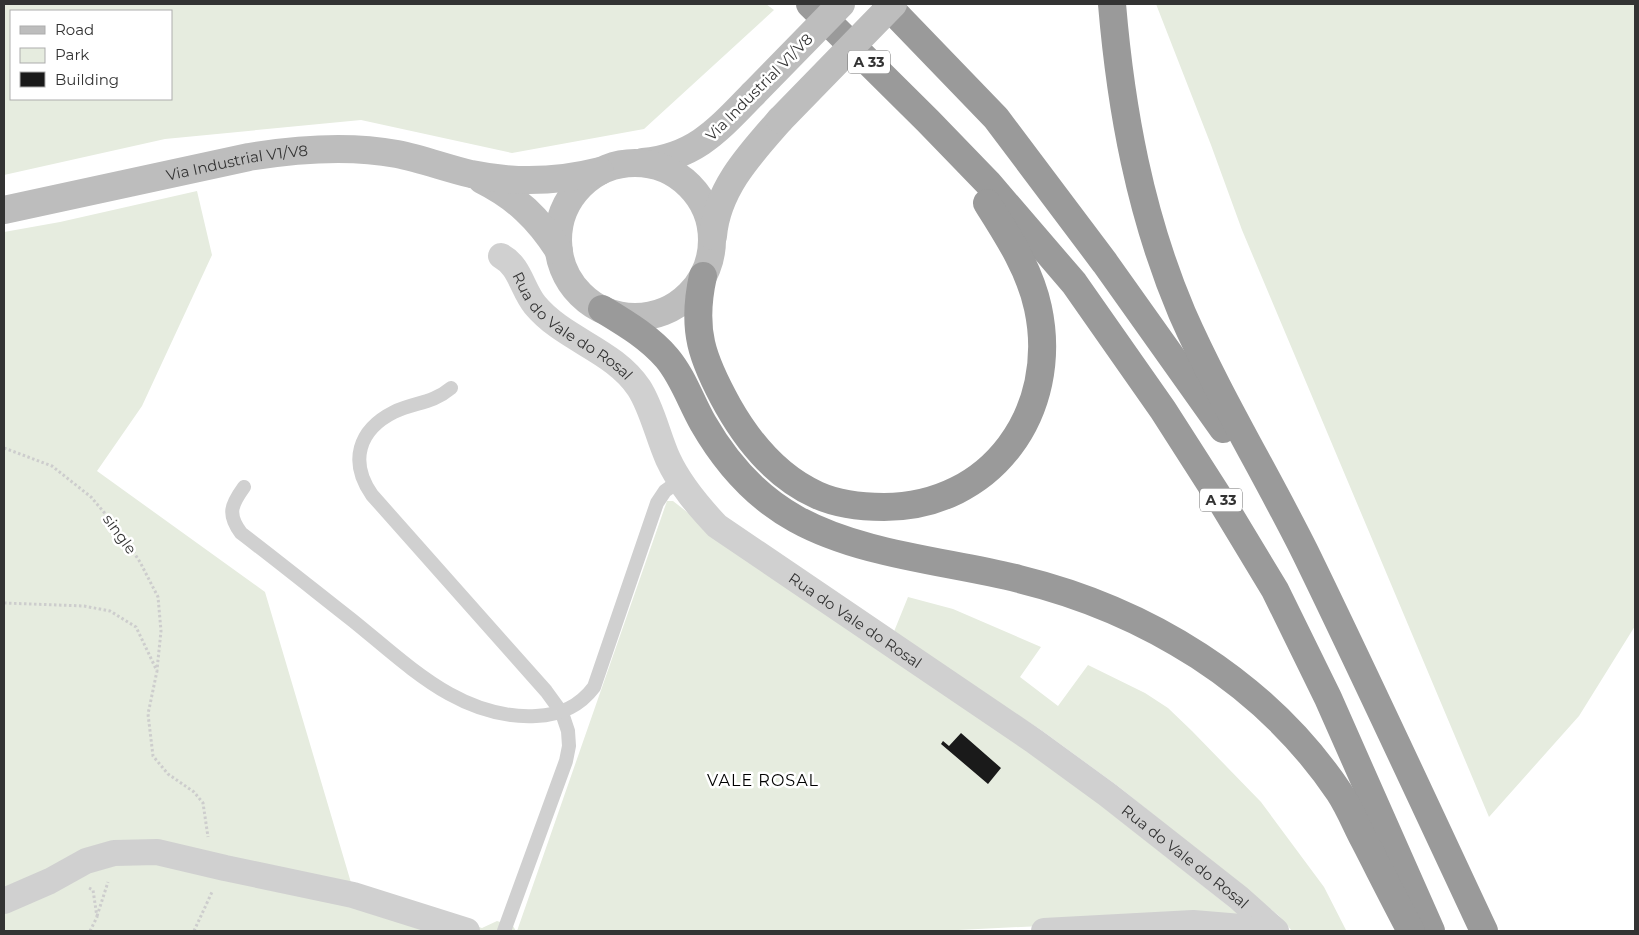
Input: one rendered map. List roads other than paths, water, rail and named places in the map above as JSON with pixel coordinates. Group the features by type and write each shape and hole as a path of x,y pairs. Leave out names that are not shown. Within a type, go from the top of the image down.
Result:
{"highway":[{"name":"A 33","path":"810,4 988,183 1074,283 1162,410 1220,499 1275,590 1324,689 1431,931"},
{"name":"A 33","path":"886,4 1002,126 1105,262 1209,407 1311,565 1484,931"},
{"path":"1112,4 1117,61 1127,127 1139,184 1158,251 1197,346 1311,565"},
{"path":"703,276 697,320 703,352 710,370 738,423 771,464 793,481 818,495 844,503 872,507 900,507 926,502 970,484 992,468 1009,448 1031,410 1041,369 1042,331 1033,287 1021,261 969,175 928,121"},
{"path":"602,309 644,336 667,358 722,455 766,500 796,519 863,545 1022,580 1075,595 1126,614 1171,638 1214,666 1251,694 1312,757 1340,794 1411,931"}],"main road":[{"name":"Via Industrial V1/V8","path":"638,162 676,156 701,144 841,4"},
{"path":"713,247 709,216 694,189 669,170 638,162 625,163 600,171 586,180 566,205 560,220 559,251 569,280 578,292 602,309 631,316 660,313 685,299 703,276 713,247 717,213 724,194 737,172 780,120 893,4"},
{"name":"Via Industrial V1/V8","path":"4,210 282,152 356,149 397,154 469,174 514,180 560,179 600,171"},
{"name":"Via Industrial V1/V8","path":"469,174 508,195 526,208 548,233 559,251"}],"street":[{"name":"Rua do Vale do Rosal","path":"502,256 511,261 524,289 536,306 573,337 619,366 639,389 679,481 695,503 717,526 1034,741 1108,795 1239,898 1276,931"},
{"path":"4,901 50,881 86,861 114,853 157,852 353,895 467,931"},
{"path":"1044,931 1193,923 1241,927 1255,931"}],"lane":[{"path":"451,388 439,398 395,412 379,421 366,434 360,450 358,465 362,481 372,495 546,691 562,713 568,731 566,762 504,931"},
{"path":"244,487 234,500 232,513 234,523 241,533 434,686 479,709 501,715 519,717 562,713 585,699 594,687 657,503 665,491 679,481"}],"district":[{"name":"VALE ROSAL","path":"763,780"}]}
